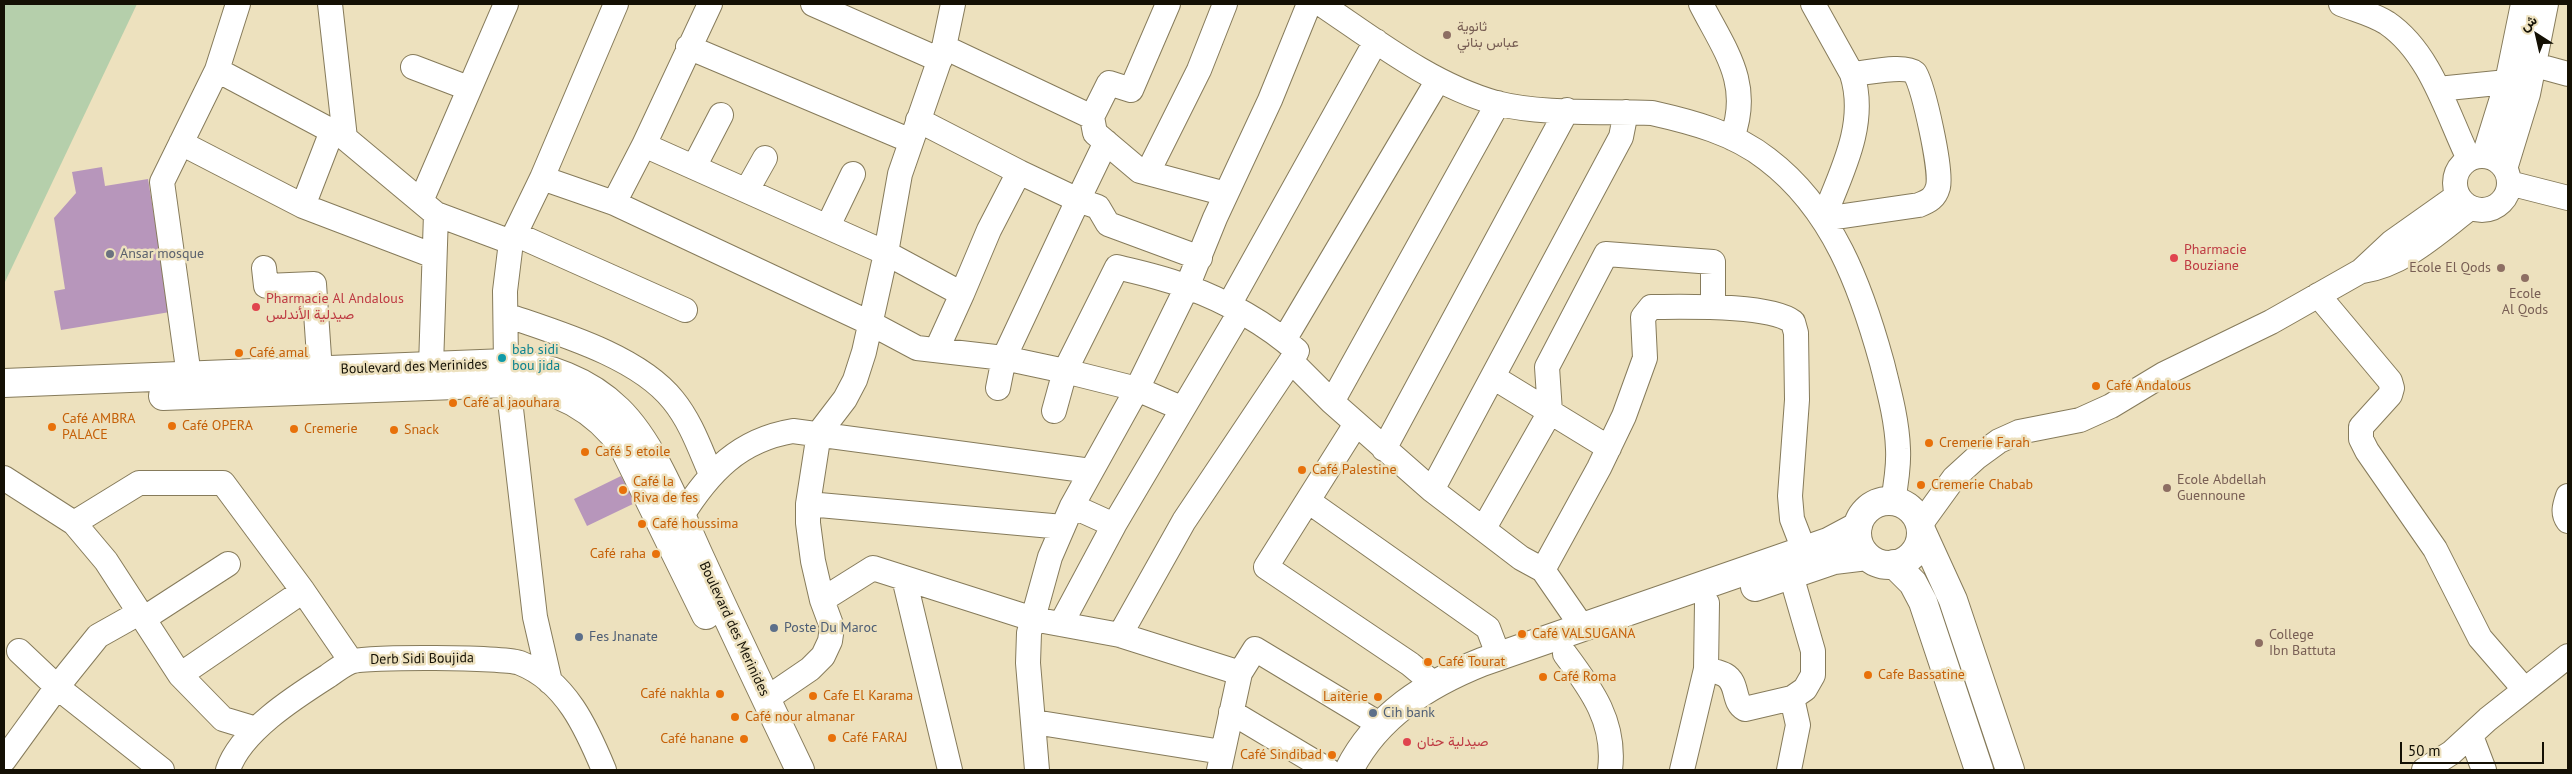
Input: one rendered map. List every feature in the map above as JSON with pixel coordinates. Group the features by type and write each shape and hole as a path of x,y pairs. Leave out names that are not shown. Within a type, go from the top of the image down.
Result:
{"main road":[{"name":"Boulevard des Merinides","path":"4,402 507,373 528,365 575,380 608,400 626,418 642,440 681,517 800,770"},
{"name":"Boulevard des Merinides","path":"4,383 431,366 507,373 580,405 602,421 620,442 652,502 780,770"},
{"path":"1920,527 1920,540 1916,550 1904,560 1894,564 1880,563 1867,556 1858,540 1858,526 1864,513 1871,507 1879,503 1893,501 1903,504 1912,511 1920,527 1953,600 2010,770"},
{"path":"1349,770 1359,752 1381,725 1405,704 1434,684 1498,657 1828,542 1858,526"},
{"path":"1370,770 1400,733 1434,706 1491,679 1834,560 1867,556"},
{"path":"1894,564 1913,583 1923,602 1979,770"}],"street":[{"path":"189,376 162,182 217,70 238,4"},
{"path":"303,206 338,135 330,4"},
{"path":"431,366 434,256 428,207 468,88 506,4"},
{"path":"550,682 535,617 507,373 505,290 513,238 542,178 616,4"},
{"path":"614,203 644,145 688,47 710,4"},
{"path":"813,4 942,54 1092,117"},
{"path":"766,699 810,669 823,656 830,641 832,626 822,600 810,543 808,504 819,433 845,399 855,380 872,324 900,174 942,54 953,4"},
{"path":"1168,4 1131,90 1109,82 1092,117 1095,133 1140,171 1226,194"},
{"path":"1148,172 1199,70 1225,4"},
{"path":"1037,770 1028,663 1029,633 1050,557 1072,506 1137,389 1187,286 1226,194 1270,100 1309,4"},
{"path":"1321,4 1438,80 1469,94 1498,103 1567,110 1626,112 1667,116 1712,129 1732,138 1768,160 1790,180 1823,218 1844,253 1868,312 1888,385 1898,448 1893,501"},
{"path":"1701,4 1736,72 1740,100 1739,119 1732,138"},
{"path":"1813,4 1852,74 1857,109 1856,128 1848,154 1823,218"},
{"path":"2341,4 2386,22 2402,35 2415,50 2476,158"},
{"path":"2523,4 2508,82 2476,158 2457,171 2455,179 2464,202 2480,210 2491,209 2500,203 2507,194 2507,176 2535,65 2546,4"},
{"path":"1062,624 1114,525 1181,408 1376,41"},
{"path":"688,47 1019,172 1078,200 1098,207 1108,224 1200,258"},
{"path":"2535,65 2568,74"},
{"path":"413,67 468,88"},
{"path":"1823,218 1919,205 1930,200 1938,188 1939,180 1926,107 1915,73 1912,70 1901,68 1852,74"},
{"path":"217,70 338,135 428,207 513,238 686,310"},
{"path":"1120,635 1184,521 1288,350 1438,80"},
{"path":"2438,89 2508,82"},
{"path":"1332,402 1498,103"},
{"path":"1384,449 1567,110"},
{"path":"1432,490 1621,137 1626,112"},
{"path":"694,167 721,115"},
{"path":"998,388 1004,358 1106,142"},
{"path":"182,143 303,206 434,256"},
{"path":"644,145 886,252 962,294"},
{"path":"747,190 765,158"},
{"path":"2476,158 2496,160 2507,176 2568,198"},
{"path":"937,349 990,230 1019,172"},
{"path":"828,226 853,174"},
{"path":"542,178 614,203 872,324 917,348 1004,358 1066,371 1137,389 1181,408"},
{"path":"1920,527 1954,478 1977,457 1999,441 2019,432 2059,426 2093,415 2164,374 2271,322 2362,271 2392,242 2464,202"},
{"path":"1484,528 1550,412 1547,368 1606,254 1713,262 1712,307"},
{"path":"1054,411 1066,371 1117,267 1187,286 1234,309 1288,350 1332,402 1384,449 1432,490 1521,558 1543,570 1583,628"},
{"path":"264,268 266,286 314,284 320,371"},
{"path":"2318,295 2390,381 2392,388 2390,395 2360,427 2360,439 2367,452 2435,549 2480,638 2525,690"},
{"path":"1543,570 1609,448 1624,416 1644,358 1643,317 1651,307 1712,307 1779,314 1793,322 1796,334 1797,400 1790,496 1792,519 1804,550"},
{"path":"506,315 572,339 646,374 674,400 691,427 711,474"},
{"path":"1493,377 1609,448"},
{"path":"1356,424 1266,567 1410,664 1434,684"},
{"path":"681,517 711,474 740,451 762,439 793,431 1092,471"},
{"path":"4,478 74,523 106,560 180,675 223,719 256,730"},
{"path":"74,523 139,484 223,483 351,661"},
{"path":"2568,496 2564,506 2565,516 2568,521"},
{"path":"1308,501 1488,628 1498,657"},
{"path":"808,504 1063,527"},
{"path":"1072,506 1114,525"},
{"path":"4,760 57,687 98,636 141,616 228,564"},
{"path":"822,600 873,568 1033,619 1120,635 1240,673"},
{"path":"1706,669 1728,677 1734,686 1739,704 1746,709 1792,698 1810,683 1815,667 1813,651 1791,575"},
{"path":"904,578 950,770"},
{"path":"180,675 303,592"},
{"path":"1682,770 1706,669 1707,604"},
{"path":"1034,722 1221,761 1240,673 1254,649 1381,725"},
{"path":"19,652 57,687 162,770"},
{"path":"1566,654 1594,693 1605,717 1611,755 1610,770"},
{"path":"2424,770 2451,753 2568,656"},
{"name":"Derb Sidi Boujida","path":"228,770 231,760 256,730 308,688 351,661 496,658 520,662 550,682 574,707 588,732 604,770"},
{"path":"1789,770 1798,725 1792,698"},
{"path":"1231,712 1328,770"},
{"path":"2471,736 2484,770"},
{"path":"4,764 11,770"}],"green space":[{"path":"4,4 137,4 4,284"}],"building":[{"name":"Ansar mosque","path":"102,167 105,186 148,179 170,312 61,330 54,291 65,289 54,218 76,193 72,172"},
{"path":"621,476 635,503 587,526 574,499"}],"place":[{"name":"ثانوية عباس بناني","path":"1447,35"},
{"name":"Ansar mosque","path":"110,254"},
{"name":"Pharmacie Bouziane","path":"2174,258"},
{"name":"Ecole El Qods","path":"2501,268"},
{"name":"Ecole Al Qods","path":"2525,278"},
{"name":"Pharmacie Al Andalous صيدلية الأندلس","path":"256,307"},
{"name":"Café amal","path":"239,353"},
{"name":"bab sidi bou jida","path":"502,358"},
{"name":"Café Andalous","path":"2096,386"},
{"name":"Café al jaouhara","path":"453,403"},
{"name":"Café OPERA","path":"172,426"},
{"name":"Café AMBRA PALACE","path":"52,427"},
{"name":"Cremerie","path":"294,429"},
{"name":"Snack","path":"394,430"},
{"name":"Cremerie Farah","path":"1929,443"},
{"name":"Café 5 etoile","path":"585,452"},
{"name":"Café Palestine","path":"1302,470"},
{"name":"Cremerie Chabab","path":"1921,485"},
{"name":"Ecole Abdellah Guennoune","path":"2167,488"},
{"name":"Café la Riva de fes","path":"623,490"},
{"name":"Café houssima","path":"642,524"},
{"name":"Café raha","path":"656,554"},
{"name":"Poste Du Maroc","path":"774,628"},
{"name":"Café VALSUGANA","path":"1522,634"},
{"name":"Fes Jnanate","path":"579,637"},
{"name":"College Ibn Battuta","path":"2259,643"},
{"name":"Café Tourat","path":"1428,662"},
{"name":"Cafe Bassatine","path":"1868,675"},
{"name":"Café Roma","path":"1543,677"},
{"name":"Café nakhla","path":"720,694"},
{"name":"Cafe El Karama","path":"813,696"},
{"name":"Laiterie","path":"1378,697"},
{"name":"Cih bank","path":"1373,713"},
{"name":"Café nour almanar","path":"735,717"},
{"name":"Café FARAJ","path":"832,738"},
{"name":"Café hanane","path":"744,739"},
{"name":"صيدلية حنان","path":"1407,742"},
{"name":"Café Sindibad","path":"1332,755"}]}
